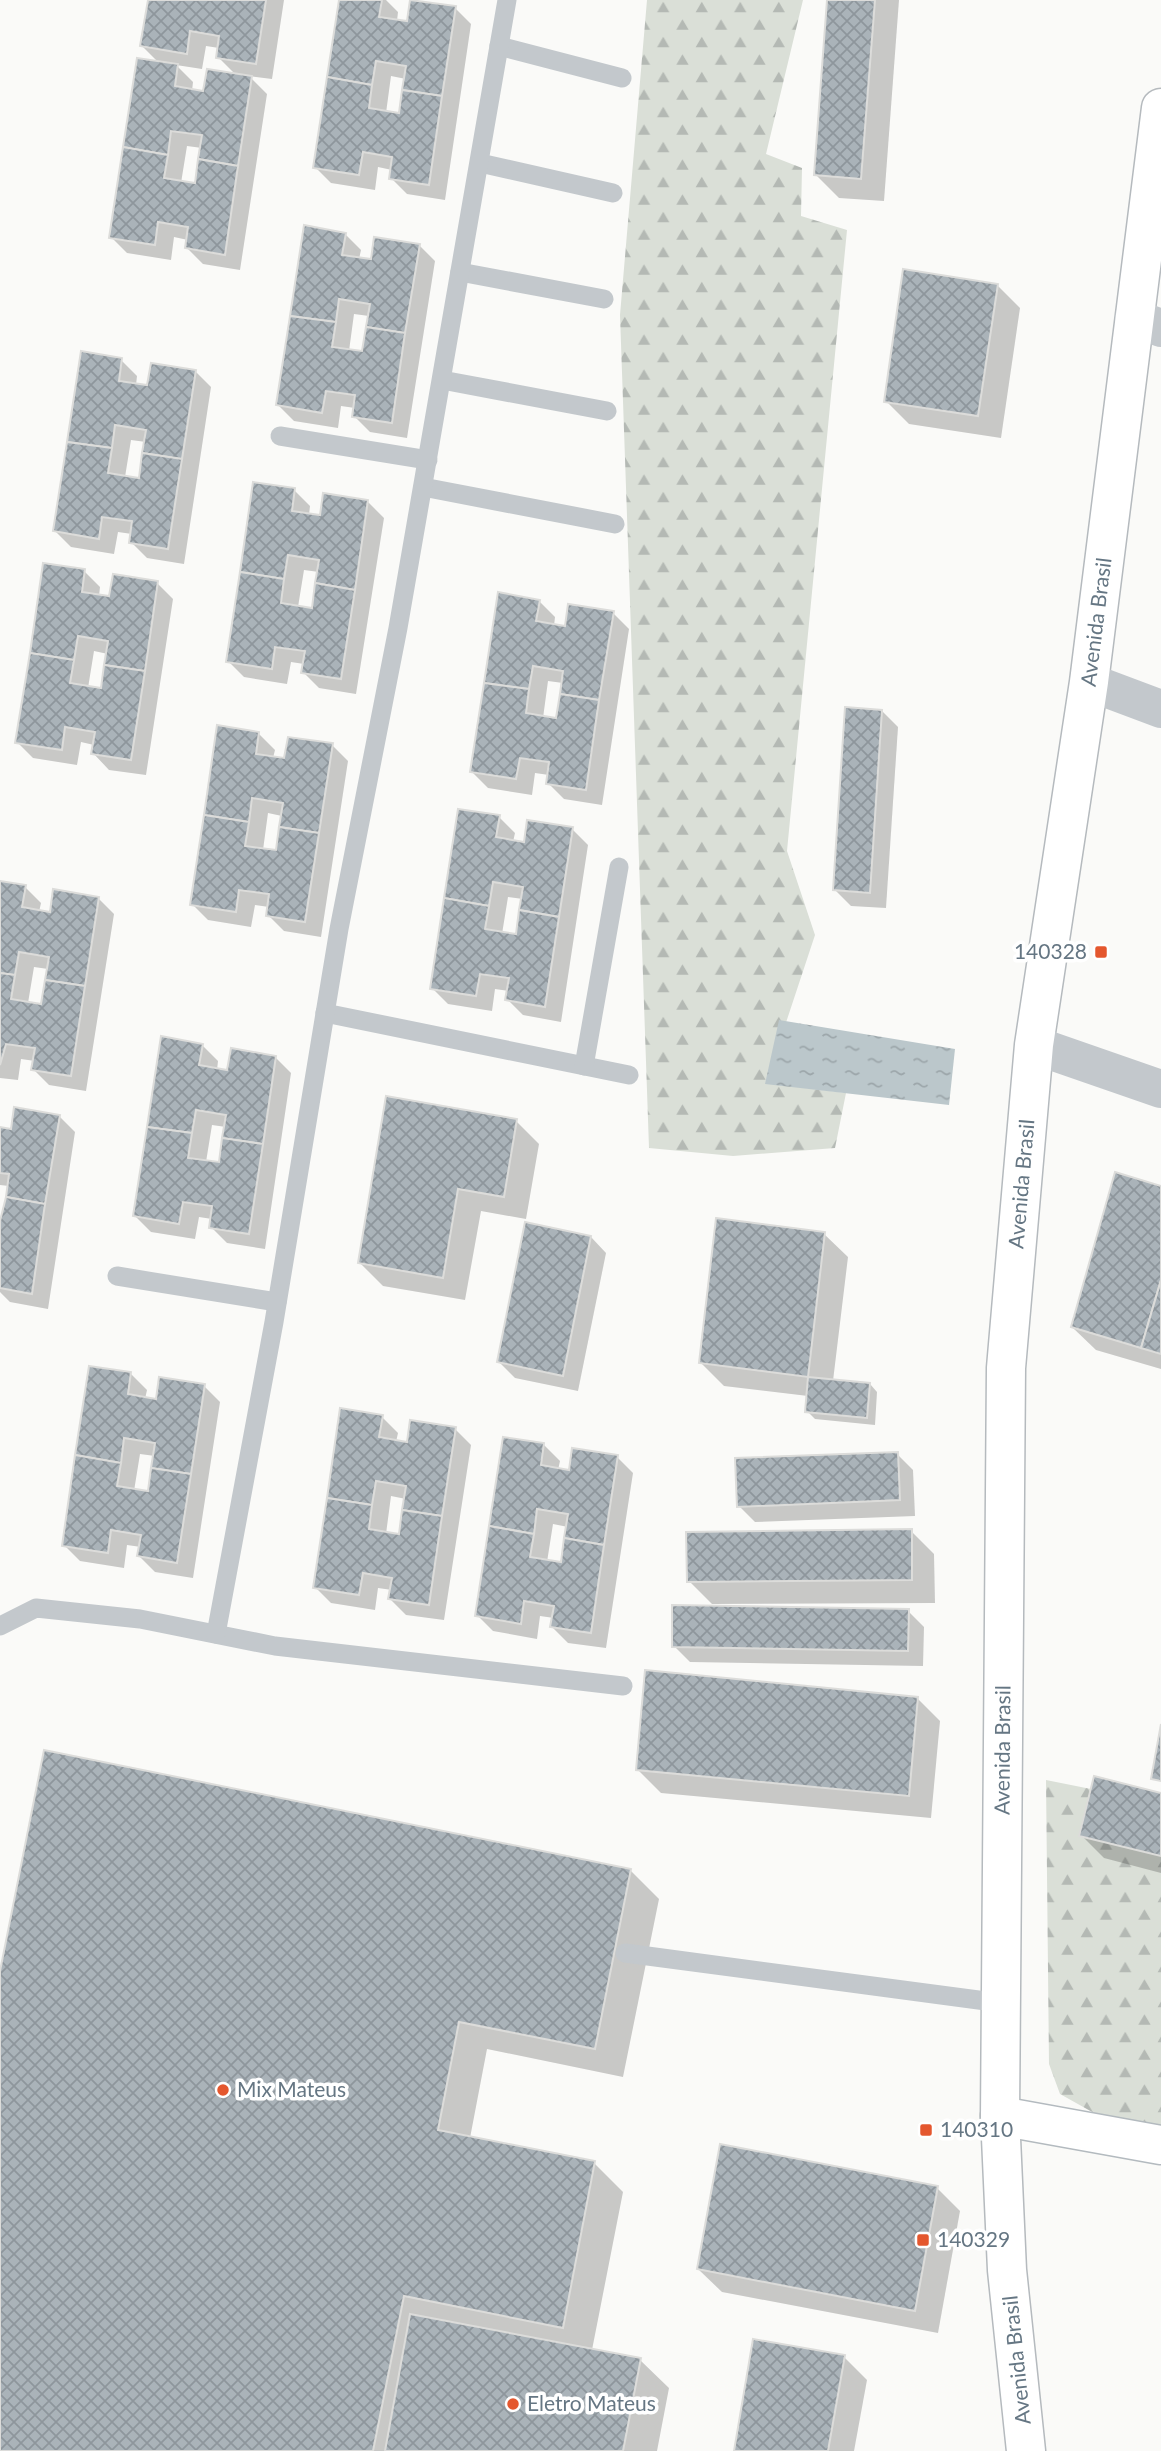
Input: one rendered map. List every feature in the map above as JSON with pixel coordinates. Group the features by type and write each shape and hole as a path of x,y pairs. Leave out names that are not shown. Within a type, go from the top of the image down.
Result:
{"main road":[{"name":"Avenida Brasil","path":"1027,2451 1007,2270 1000,2116 1006,1368 1034,1045 1088,682 1147,323 1161,108"},
{"path":"1000,2116 1161,2145"},
{"name":"Avenida Brasil","path":"1000,2451 1007,2270"}],"street":[{"path":"1088,682 1161,709"},
{"path":"1034,1045 1161,1089"}],"lane":[{"path":"216,1634 277,1301 325,1013 428,460 507,0"},
{"path":"499,46 622,78"},
{"path":"480,163 613,193"},
{"path":"460,272 604,299"},
{"path":"442,380 607,411"},
{"path":"280,436 428,460"},
{"path":"423,487 615,524"},
{"path":"584,1066 619,867"},
{"path":"325,1013 629,1075"},
{"path":"117,1276 277,1301"},
{"path":"0,1626 36,1608 140,1619 275,1646 623,1686"},
{"path":"625,1953 1001,2003"}],"green space":[{"path":"647,0 803,0 766,154 802,168 801,216 847,230 787,851 815,935 766,1083 846,1093 835,1148 733,1156 649,1148 620,315"},
{"path":"1046,1780 1091,1789 1079,1836 1161,1856 1161,2135 1119,2127 1060,2094 1049,2064"}],"water":[{"path":"779,1020 955,1049 949,1105 765,1084"}],"building":[{"path":"148,0 266,0 256,64 216,58 219,36 190,31 187,54 140,46"},
{"path":"339,0 382,0 379,17 407,21 410,0 456,6 442,96 402,90 406,66 376,61 372,85 327,77"},
{"path":"827,0 875,0 861,179 814,175"},
{"path":"137,58 178,64 175,86 203,91 207,69 252,76 238,166 198,159 202,135 171,131 168,155 123,147"},
{"path":"327,77 372,85 369,108 399,113 402,90 442,96 429,185 389,179 392,157 363,152 359,175 313,168"},
{"path":"123,147 168,155 164,178 195,183 198,159 238,166 225,255 185,248 188,227 158,222 155,245 109,238"},
{"path":"304,225 346,233 342,255 371,259 374,237 420,244 405,333 366,327 370,304 339,299 336,322 290,316"},
{"path":"903,269 998,284 978,416 884,402"},
{"path":"290,316 336,322 332,347 362,351 366,327 405,333 392,423 352,417 355,395 326,391 322,413 276,405"},
{"path":"81,351 122,358 119,381 147,385 151,363 196,370 182,459 142,453 146,430 115,425 112,448 67,442"},
{"path":"67,442 112,448 108,473 139,478 142,453 182,459 168,549 129,543 132,521 102,517 99,539 53,531"},
{"path":"253,482 295,488 292,511 320,515 323,493 368,500 355,590 315,583 319,560 288,555 284,579 240,572"},
{"path":"43,563 85,569 82,592 109,596 113,574 158,581 145,671 104,665 108,641 78,636 74,660 30,653"},
{"path":"240,572 284,579 281,603 312,608 315,583 355,590 341,679 301,673 305,651 275,647 272,669 226,662"},
{"path":"498,592 540,600 536,621 565,626 568,604 614,611 599,700 560,694 563,671 533,666 529,689 484,683"},
{"path":"30,653 74,660 70,683 101,688 104,665 145,671 131,760 91,754 95,732 65,727 62,750 15,743"},
{"path":"484,683 529,689 526,713 556,718 560,694 599,700 586,790 546,784 549,762 520,758 516,779 470,772"},
{"path":"845,707 882,710 870,893 833,890"},
{"path":"217,725 259,732 256,754 284,758 288,737 333,743 319,833 279,827 283,803 252,798 249,822 204,815"},
{"path":"458,809 500,815 496,837 524,842 527,820 573,827 559,917 519,910 523,887 493,882 489,906 444,898"},
{"path":"204,815 249,822 245,846 276,850 279,827 319,833 305,922 266,916 269,894 239,890 236,912 190,905"},
{"path":"0,881 26,885 22,907 50,912 53,889 99,897 85,986 45,980 49,957 19,952 15,975 0,973"},
{"path":"444,898 489,906 485,929 516,934 519,910 559,917 545,1007 505,1000 509,978 480,974 476,996 430,989"},
{"path":"0,973 15,975 11,999 41,1004 45,980 85,986 71,1076 31,1070 35,1048 6,1044 0,1065"},
{"path":"161,1036 203,1044 199,1065 227,1070 231,1048 276,1056 263,1144 222,1138 226,1115 196,1110 192,1133 147,1127"},
{"path":"386,1096 517,1119 504,1197 458,1189 443,1278 358,1263"},
{"path":"14,1107 60,1115 45,1204 6,1197 9,1174 0,1173 0,1127 11,1129"},
{"path":"147,1127 192,1133 188,1158 219,1162 222,1138 263,1144 249,1234 209,1228 212,1206 183,1202 179,1224 133,1216"},
{"path":"1115,1172 1161,1186 1161,1280 1141,1348 1071,1327"},
{"path":"6,1197 45,1204 32,1294 0,1288 0,1221"},
{"path":"716,1218 825,1232 808,1377 699,1363"},
{"path":"525,1222 591,1236 563,1376 497,1362"},
{"path":"1161,1280 1161,1354 1141,1348"},
{"path":"89,1366 131,1372 128,1394 156,1399 159,1377 205,1384 191,1474 151,1468 155,1443 124,1438 121,1463 75,1455"},
{"path":"808,1377 870,1383 867,1418 805,1412"},
{"path":"340,1408 383,1415 379,1437 407,1442 410,1420 456,1427 442,1516 402,1510 406,1486 376,1481 372,1505 327,1498"},
{"path":"503,1437 544,1443 541,1465 569,1470 572,1448 618,1455 604,1545 564,1538 568,1514 537,1509 534,1534 489,1526"},
{"path":"898,1452 900,1500 737,1507 735,1458"},
{"path":"75,1455 121,1463 117,1486 148,1491 151,1468 191,1474 177,1563 137,1556 141,1535 111,1530 108,1553 62,1546"},
{"path":"327,1498 372,1505 369,1529 399,1534 402,1510 442,1516 429,1605 388,1599 392,1578 363,1573 359,1595 313,1588"},
{"path":"489,1526 534,1534 530,1557 561,1562 564,1538 604,1545 591,1633 550,1627 554,1606 524,1601 521,1624 475,1616"},
{"path":"912,1529 912,1580 687,1582 686,1532"},
{"path":"672,1605 909,1609 908,1651 672,1647"},
{"path":"645,1670 918,1697 909,1796 636,1770"},
{"path":"1161,1724 1161,1781 1151,1779"},
{"name":"Mix Mateus","path":"44,1750 631,1869 595,2049 459,2022 438,2130 595,2161 563,2328 404,2296 373,2451 0,2451 0,1971"},
{"path":"1094,1776 1161,1793 1161,1856 1079,1836"},
{"path":"720,2144 938,2186 915,2311 697,2269"},
{"name":"Eletro Mateus","path":"410,2314 641,2358 623,2451 385,2451"},
{"path":"753,2339 845,2355 828,2451 734,2451"}],"place":[{"name":"140328","path":"1101,952"},
{"name":"Mix Mateus","path":"223,2090"},
{"name":"140310","path":"926,2130"},
{"name":"140329","path":"923,2240"},
{"name":"Eletro Mateus","path":"513,2404"}]}
